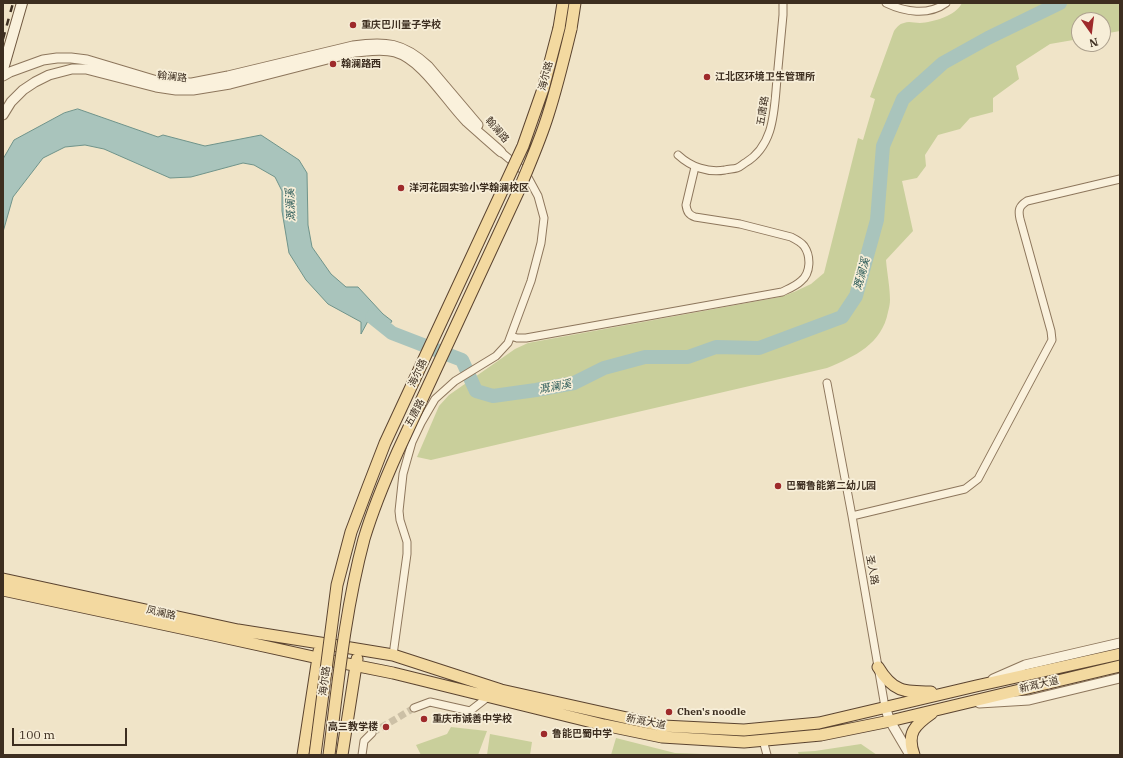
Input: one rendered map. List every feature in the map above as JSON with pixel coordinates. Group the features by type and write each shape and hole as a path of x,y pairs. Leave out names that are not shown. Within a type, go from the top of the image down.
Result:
{"main road":[{"path":"3,69 22,3"},
{"name":"海尔路","path":"315,755 337,585 351,532 385,443 523,146 543,89 559,28 563,3"},
{"name":"海尔路","path":"329,755 344,636 353,588 369,524 380,491 516,197 535,150 555,92 571,29 575,3"},
{"name":"凤澜路","path":"3,578 238,630 320,643"},
{"name":"凤澜路","path":"3,590 318,658"},
{"path":"303,755 320,643"},
{"name":"新溉大道","path":"320,643 393,655 500,690 663,726 744,730 819,723 1120,654"},
{"path":"342,755 358,650"},
{"name":"新溉大道","path":"318,658 393,672 604,726 662,737 744,742 821,735 890,721 1120,666"},
{"path":"878,667 887,680 900,690 909,692 946,693"},
{"path":"914,755 911,746 911,736 918,725 937,710"}],"street":[{"name":"五唐路","path":"678,155 695,167 705,170 722,170 738,168 753,158 763,146 771,130 774,112 783,3"},
{"path":"886,3 899,9 913,12 923,12 935,9 946,3"},
{"name":"翰澜路","path":"3,76 44,60 71,58 87,60 157,80 176,83 192,83 228,76 353,46 382,44 396,46 408,51 428,66 502,152"},
{"name":"翰澜路","path":"3,115 11,102 23,90 35,82 49,75 72,69 86,69 156,87 176,90 193,90 230,84 355,52 382,50 394,52 413,62 422,70 466,121 502,152"},
{"name":"五唐路","path":"393,655 407,554 407,542 400,520 399,511 403,474 412,442 421,422 435,399 455,381 496,356 508,343 531,281 541,243 544,218 538,196 525,172 502,152"},
{"path":"511,336 526,338 782,292 802,280 808,271 810,263 804,246 798,240 740,224 690,215 687,211 686,205 695,167"},
{"path":"852,516 964,489 978,479 1052,340 1051,331 1020,219 1019,211 1021,205 1027,201 1120,179"},
{"name":"圣人路","path":"827,383 885,707 890,721 910,755"},
{"name":"新溉大道","path":"976,686 1025,665 1120,643"},
{"name":"新溉大道","path":"958,705 1029,700 1120,678"},
{"path":"414,708 430,702 470,711 488,697"},
{"path":"362,755 364,741 372,733"},
{"path":"763,740 766,755"}],"green space":[{"path":"962,3 1120,3 1120,31 1111,33 1111,12 1071,12 1071,40 1050,44 1016,66 1019,79 993,98 993,112 970,118 960,129 938,135 925,155 926,166 917,178 902,181 913,231 886,260 890,295 889,309 880,333 865,348 857,354 827,368 431,460 417,457 439,406 449,395 515,349 528,343 780,297 811,284 824,273 858,138 863,140 875,99 870,97 894,31 902,23 920,23 937,20 950,15 959,8"},
{"path":"451,727 487,731 478,755 421,755 416,745 447,734"},
{"path":"490,734 532,742 530,755 487,755"},
{"path":"616,738 675,753 729,755 611,755"},
{"path":"861,744 877,755 799,755 798,752 815,751"}],"water":[{"path":"78,109 158,137 163,135 205,146 261,135 299,160 307,173 308,225 312,247 331,274 346,287 358,287 383,314 392,321 384,333 368,321 361,334 361,322 328,304 306,280 289,253 282,211 282,191 275,177 254,165 243,163 191,177 170,178 104,149 85,145 65,147 43,158 13,197 3,232 3,159 14,140 64,113"}],"waterway":[{"name":"溉澜溪","path":"372,317 392,333 462,360 476,391 493,396 574,383 604,368 645,357 688,357 716,347 759,348 842,317 856,296 877,220 883,146 903,99 943,63 988,38 1060,3"}],"tunnel":[{"path":"372,733 414,708"}],"railway":[{"path":"3,39 13,3"}],"place":[{"name":"重庆巴川量子学校","path":"353,25"},
{"name":"翰澜路西","path":"333,64"},
{"name":"江北区环境卫生管理所","path":"707,77"},
{"name":"洋河花园实验小学翰澜校区","path":"401,188"},
{"name":"巴蜀鲁能第二幼儿园","path":"778,486"},
{"name":"Chen's noodle","path":"669,712"},
{"name":"重庆市诚善中学校","path":"424,719"},
{"name":"高三教学楼","path":"386,727"},
{"name":"鲁能巴蜀中学","path":"544,734"}]}
